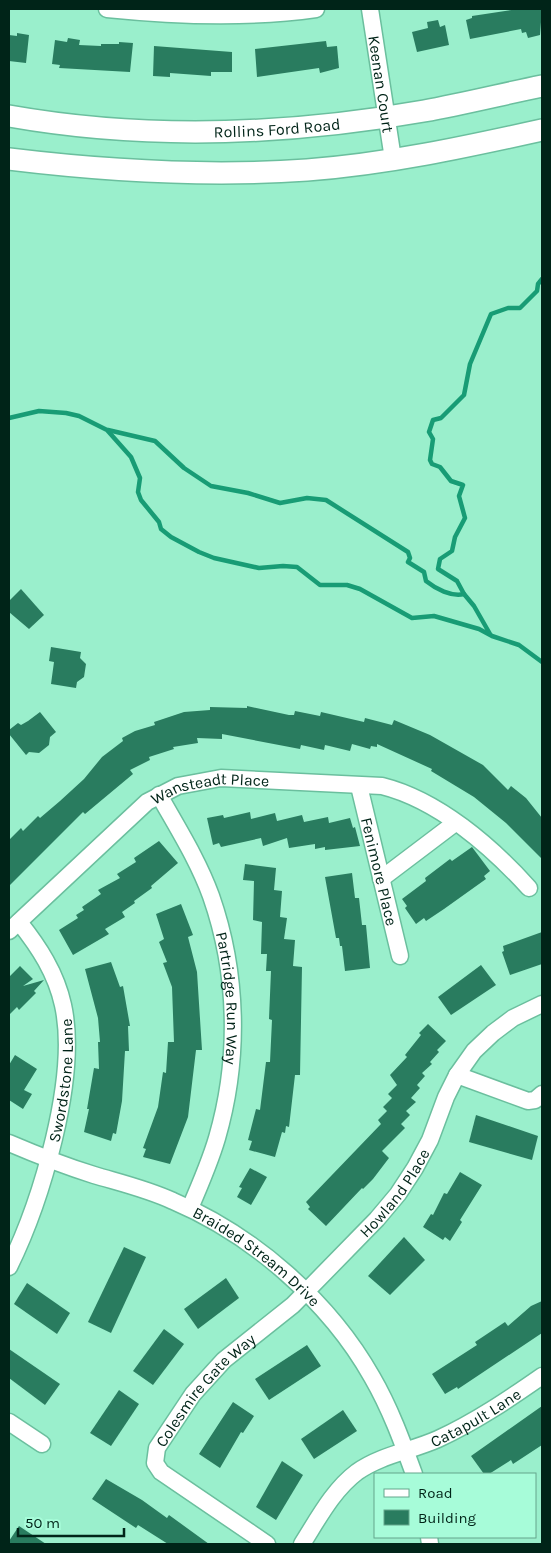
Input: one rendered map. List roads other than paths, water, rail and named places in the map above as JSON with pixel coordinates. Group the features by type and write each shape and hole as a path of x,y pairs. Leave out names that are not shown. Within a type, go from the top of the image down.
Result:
{"main road":[{"name":"Rollins Ford Road","path":"9,116 100,127 205,131 281,128 386,116 542,86"},
{"path":"9,159 106,170 212,173 309,170 393,159 542,130"}],"street":[{"path":"107,9 217,16 289,13 316,9"},
{"name":"Keenan Court","path":"370,9 393,159"},
{"name":"Wansteadt Place","path":"14,926 147,802 159,795 199,781 221,778 382,786 400,790 480,840 504,860 529,888"},
{"name":"Fenimore Place","path":"359,786 400,956"},
{"name":"Partridge Run Way","path":"159,795 196,862 210,894 223,937 232,995 231,1070 226,1101 217,1138 190,1208"},
{"path":"382,879 455,823"},
{"name":"Swordstone Lane","path":"9,1267 22,1240 47,1160 63,1091 66,1023 56,981 46,959 14,926"},
{"name":"Howland Place","path":"305,1292 377,1219 398,1194 430,1140 457,1074 474,1051 513,1018 542,1004"},
{"path":"457,1074 528,1101 535,1100 542,1094"},
{"name":"Braided Stream Drive","path":"9,1143 47,1160 138,1187 190,1208 241,1239 305,1292 351,1344 389,1409 414,1473"},
{"name":"Colesmire Gate Way","path":"260,1542 161,1472 155,1464 155,1455 157,1448 182,1410 208,1376 305,1292"},
{"name":"Catapult Lane","path":"302,1544 331,1499 344,1483 375,1462 466,1425 542,1376"},
{"path":"9,1422 42,1444"}],"waterway":[{"path":"490,634 457,581 438,569 440,559 452,551 455,537 465,518 459,496 463,485 451,481 440,467 432,464 430,460 433,439 429,432 433,420 441,418 464,395 470,364 491,314 508,308 520,308 537,291 538,284 542,279"},
{"path":"9,418 39,411 66,413 79,416 107,430 131,457 140,478 138,492 141,500 159,522 161,529 171,537 199,552 214,558 259,568 297,567 320,585 347,585 360,589 412,618 434,616 479,629 492,636 519,645 542,662"},
{"path":"108,430 155,441 184,468 211,486 248,493 280,503 307,498 326,500 408,552 410,558 408,562 424,572 426,581 430,584 449,593 464,594"}]}
